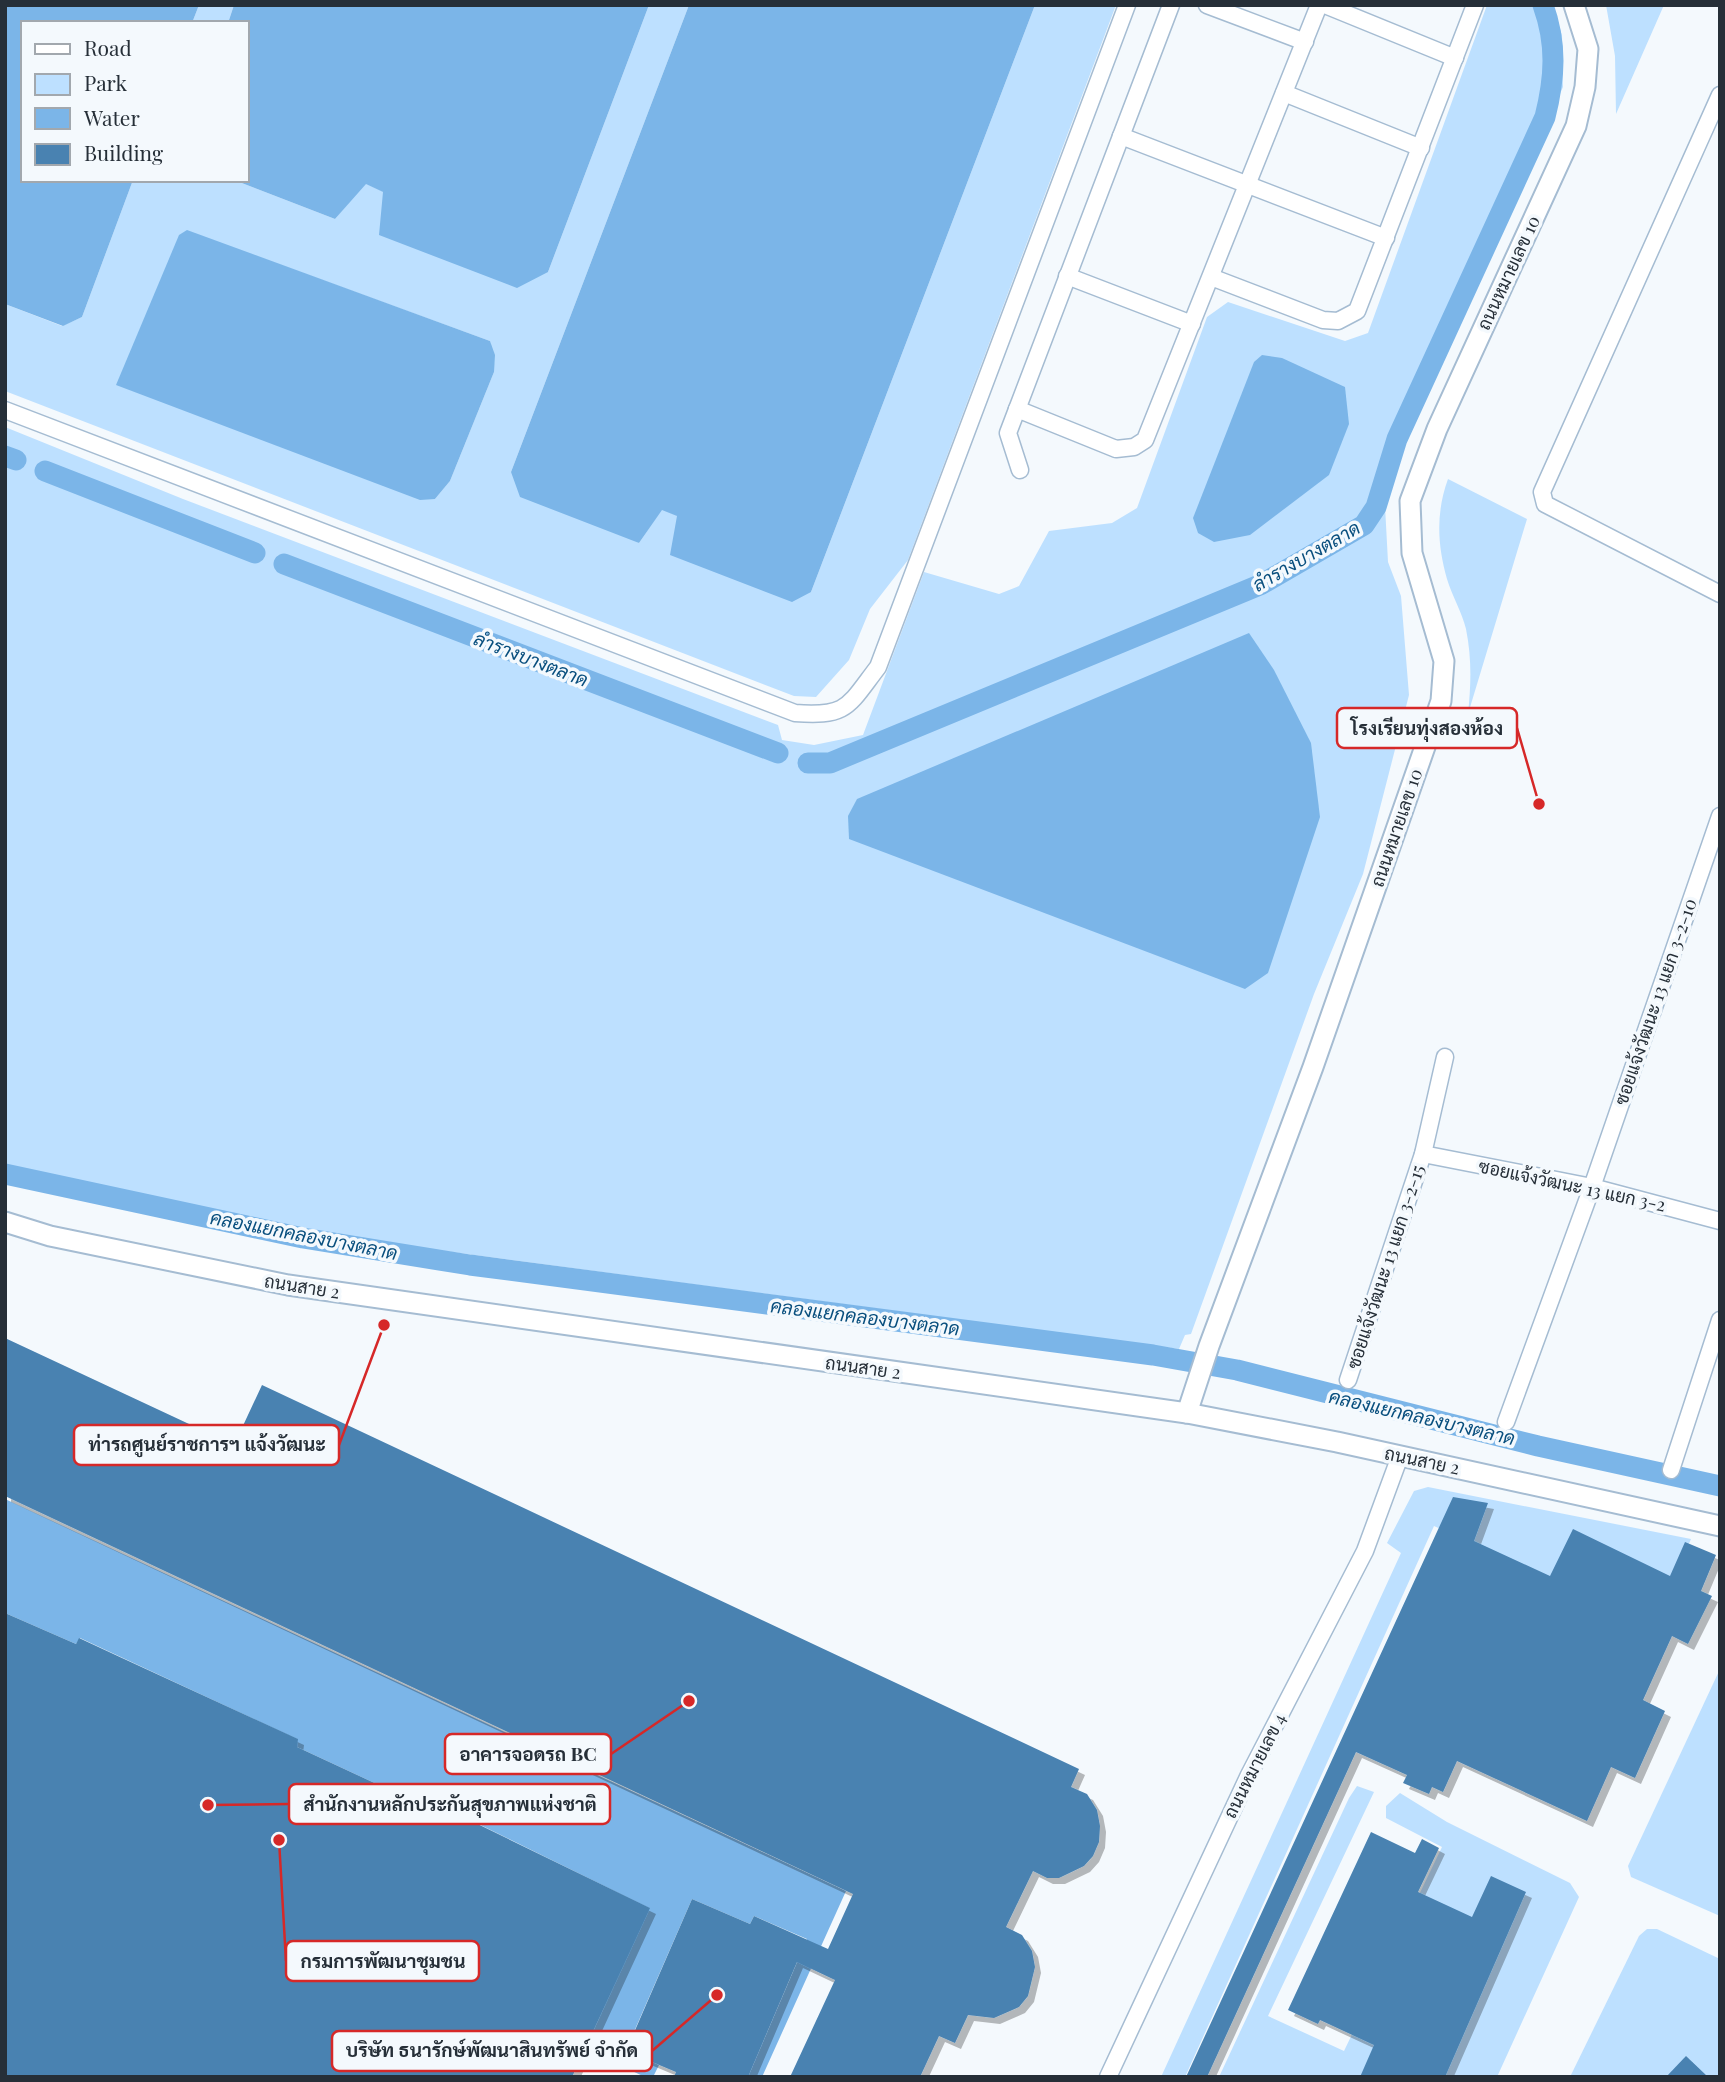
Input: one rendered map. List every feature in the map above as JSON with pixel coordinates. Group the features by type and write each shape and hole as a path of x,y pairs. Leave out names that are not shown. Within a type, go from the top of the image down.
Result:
{"street":[{"path":"5,410 794,713 825,716 846,707 878,667 1127,5"},
{"path":"1020,470 1008,433 1171,5"},
{"path":"1207,5 1305,42"},
{"path":"1017,409 1113,448 1138,445 1147,436 1319,5"},
{"path":"1325,5 1455,58"},
{"path":"1211,277 1323,320 1338,321 1353,315 1360,307 1475,5"},
{"name":"ถนนหมายเลข 10","path":"1188,1413 1200,1370 1314,1067 1441,701 1444,661 1412,553 1410,501 1437,429 1576,126 1585,87 1588,49 1574,5"},
{"path":"1284,93 1421,148"},
{"path":"1720,95 1542,492 1545,504 1720,594"},
{"path":"1121,136 1386,238"},
{"path":"1067,276 1192,324"},
{"name":"ซอยแจ้งวัฒนะ 13 แยก 3-2-10","path":"1506,1422 1592,1187 1720,816"},
{"name":"ซอยแจ้งวัฒนะ 13 แยก 3-2-15","path":"1348,1380 1423,1154 1445,1057"},
{"name":"ซอยแจ้งวัฒนะ 13 แยก 3-2","path":"1423,1154 1592,1187 1720,1221"},
{"name":"ถนนสาย 2","path":"5,1222 50,1236 275,1283 1188,1413 1720,1526"},
{"path":"1671,1470 1720,1320"},
{"name":"ถนนหมายเลข 4","path":"1108,2077 1249,1775 1365,1551 1400,1456"}],"green space":[{"path":"199,5 234,5 229,21 193,21"},
{"path":"649,5 689,5 511,472 639,543 662,509 811,592 1035,5 1116,5 908,560 870,609 849,660 816,697 794,696 5,391 5,304 62,326 82,317 132,182 239,182 335,219 365,183 548,272","holes":["187,231 490,341 494,372 450,481 435,499"]},
{"path":"1487,5 1552,5 1562,35 1563,87 1391,477 1385,506 1388,562 1401,596 1409,695 1363,874 1314,994 1191,1334 1185,1335 1179,1349 362,1240 155,1200 5,1165 5,427 183,499 778,725 782,740 814,745 863,735 924,572 999,594 1019,586 1049,531 1112,523 1137,508 1207,317 1228,302 1345,341 1368,333"},
{"path":"1606,5 1664,5 1616,114 1615,56"},
{"path":"1448,479 1527,519 1468,714 1468,640 1441,553 1441,504"},
{"path":"1428,1487 1691,1539 1671,1585 1552,1581 1434,1526 1185,2077 1161,2077 1401,1553 1387,1543 1414,1491"},
{"path":"1720,1669 1720,1916 1631,1877 1628,1866"},
{"path":"1357,1786 1374,1792 1268,2016 1344,2051 1442,1847 1386,1818 1386,1806 1400,1793 1447,1822 1570,1883 1579,1897 1497,2077 1219,2077"},
{"path":"1647,1929 1657,1929 1720,1959 1720,2077 1570,2077 1639,1936"}],"water":[{"path":"5,5 199,5 193,21 21,21 21,182 132,182 82,317 63,326 5,304"},
{"path":"234,5 649,5 548,272 517,288 379,235 383,192 366,184 335,219 239,182 248,182 248,21 229,21"},
{"path":"689,5 1035,5 811,592 792,602 670,555 677,516 662,510 639,543 520,497 511,472"},
{"path":"187,230 490,341 495,355 494,372 450,481 435,499 420,500 116,385 179,235"},
{"path":"1262,355 1282,358 1345,387 1349,424 1329,475 1250,535 1214,542 1198,533 1193,518 1254,362"},
{"path":"1249,633 1274,670 1311,743 1320,817 1268,973 1245,989 849,839 848,816 857,799"},
{"path":"5,1499 846,1891 762,2077 748,2077 807,1939 754,1916 750,1924 692,1899 626,2050 659,2065 653,2077 645,2077 585,2049 649,1908 456,1813 452,1819 297,1747 297,1739 80,1638 76,1644 5,1613"}],"building":[{"path":"5,1338 234,1445 262,1385 1079,1769 1071,1787 1087,1794 1097,1810 1100,1826 1099,1842 1093,1856 1084,1866 1059,1878 1047,1878 1033,1871 1006,1927 1022,1935 1032,1951 1035,1967 1028,1996 1019,2007 994,2018 968,2015 955,2043 939,2036 920,2077 790,2077 835,1980 797,1962 748,2077 674,2077 676,2072 626,2051 692,1899 750,1924 754,1916 828,1949 853,1894 5,1496"},
{"path":"1453,1497 1488,1503 1474,1541 1550,1576 1573,1529 1670,1576 1685,1542 1716,1555 1701,1591 1712,1596 1688,1644 1672,1636 1643,1700 1665,1711 1635,1778 1611,1767 1587,1821 1457,1761 1443,1792 1432,1787 1429,1794 1403,1783 1407,1775 1356,1752 1207,2077 1186,2077"},
{"path":"5,1613 76,1644 79,1638 298,1739 297,1747 452,1819 455,1813 650,1908 572,2077 5,2077"},
{"path":"1371,1832 1415,1853 1422,1839 1439,1848 1418,1892 1472,1917 1491,1876 1526,1892 1445,2077 1360,2077 1374,2045 1320,2020 1318,2024 1288,2010"},
{"path":"1686,2056 1708,2077 1666,2077"}],"waterway":[{"name":"ลำรางบางตลาด","path":"808,763 830,763 1262,584 1364,525 1376,507 1397,439 1545,117 1553,61 1551,33 1543,5"},
{"name":"ลำรางบางตลาด","path":"5,456 16,460"},
{"name":"ลำรางบางตลาด","path":"45,471 255,553"},
{"name":"ลำรางบางตลาด","path":"284,564 778,753"},
{"name":"คลองแยกคลองบางตลาด","path":"5,1174 303,1238 470,1265 1153,1355 1237,1370 1538,1446 1720,1486"}],"place":[{"name":"โรงเรียนทุ่งสองห้อง","path":"1539,804"},
{"name":"ท่ารถศูนย์ราชการฯ แจ้งวัฒนะ","path":"384,1325"},
{"name":"อาคารจอดรถ BC","path":"689,1701"},
{"name":"สำนักงานหลักประกันสุขภาพแห่งชาติ","path":"208,1805"},
{"name":"กรมการพัฒนาชุมชน","path":"279,1840"},
{"name":"บริษัท ธนารักษ์พัฒนาสินทรัพย์ จำกัด","path":"717,1995"}]}
